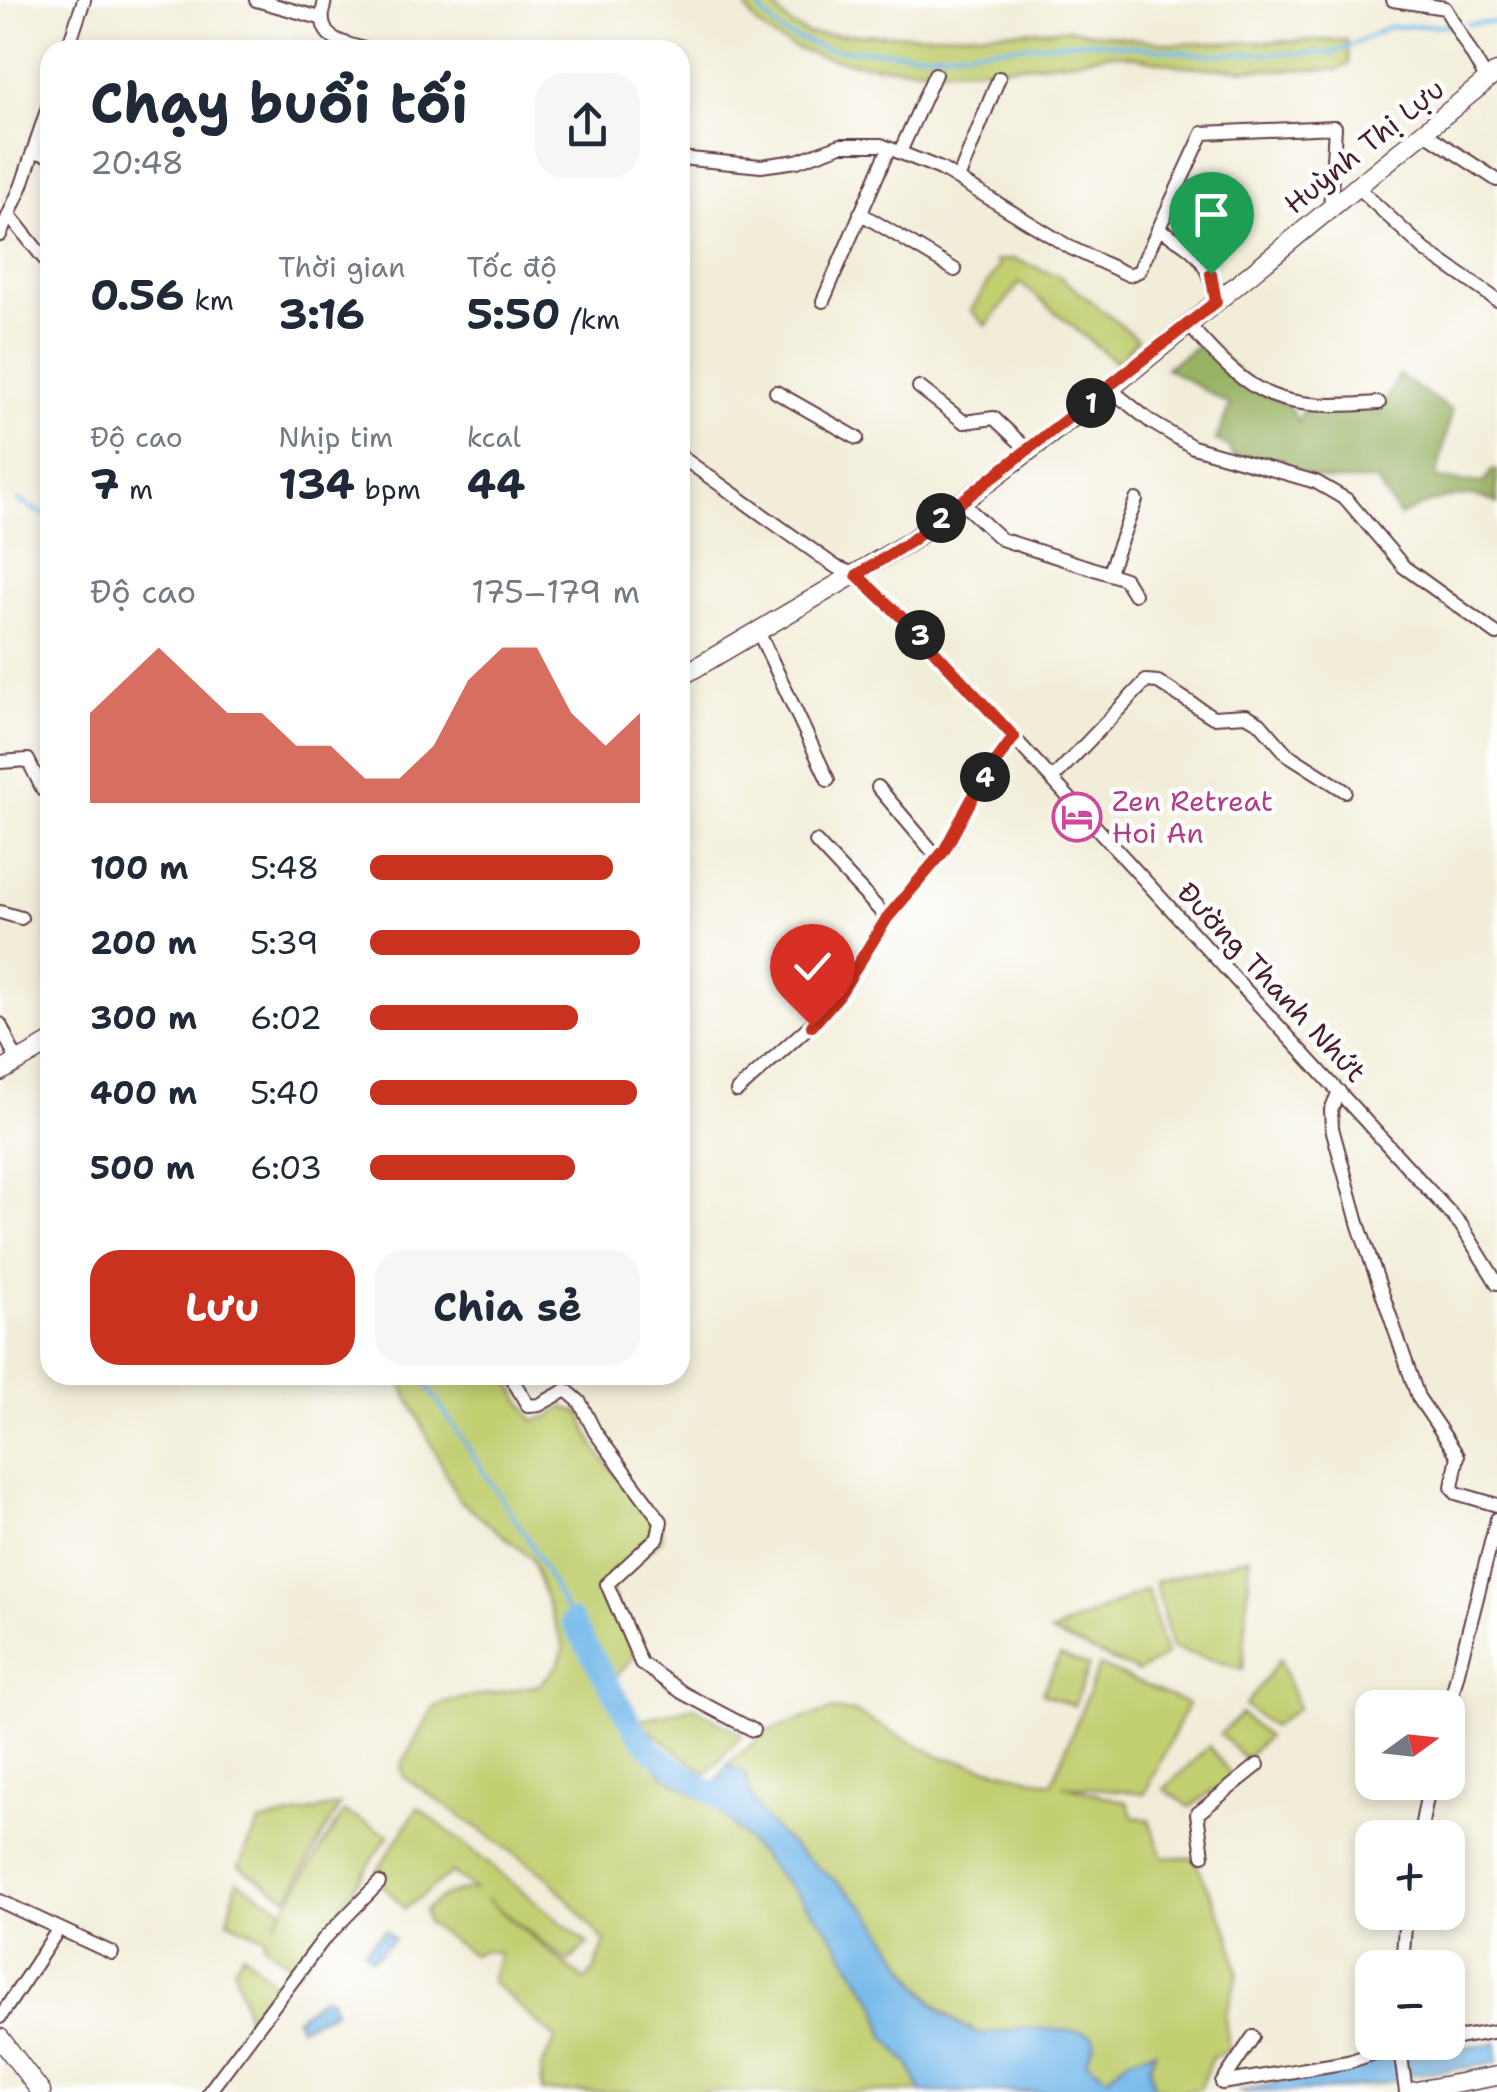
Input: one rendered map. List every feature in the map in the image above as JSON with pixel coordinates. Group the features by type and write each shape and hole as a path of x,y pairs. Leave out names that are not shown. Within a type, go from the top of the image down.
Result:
{"street":[{"path":"70,40 84,0"},
{"path":"256,0 320,18 334,40"},
{"path":"320,18 325,0"},
{"path":"1393,0 1443,7 1492,76"},
{"path":"824,301 860,213 935,74"},
{"name":"Huỳnh Thị Lựu","path":"690,671 857,575 961,502 1110,389 1492,76"},
{"path":"958,179 998,78"},
{"path":"690,159 760,166 796,161 841,145 894,150 958,179 1121,275 1139,271 1199,138 1209,132 1335,127 1330,211"},
{"path":"1425,133 1497,180"},
{"path":"0,235 40,135"},
{"path":"35,151 40,153"},
{"path":"1358,188 1425,250 1497,300"},
{"path":"860,213 956,270"},
{"path":"10,216 40,254"},
{"path":"1158,229 1191,246 1203,258 1216,302"},
{"path":"1188,324 1228,370 1265,393 1304,406 1379,403"},
{"path":"919,387 964,422 994,418 1029,451"},
{"path":"1110,389 1150,422 1192,446 1316,482 1348,500 1404,567 1497,634"},
{"path":"776,392 857,438"},
{"name":"Đường Thanh Nhứt","path":"690,463 836,567 857,575 915,630 1054,777 1461,1226 1497,1284"},
{"path":"1110,572 1136,500"},
{"path":"961,502 1001,539 1125,578 1134,594"},
{"path":"758,631 828,780"},
{"path":"1054,777 1146,681 1158,682 1213,717 1246,716 1260,722 1287,754 1345,791"},
{"path":"736,1090 826,1012 887,918 938,858 981,782 1014,737"},
{"path":"0,762 28,760 40,784"},
{"path":"878,788 938,858"},
{"path":"816,842 887,918"},
{"path":"0,912 22,918"},
{"path":"0,1024 17,1061"},
{"path":"0,1072 40,1048"},
{"path":"1338,1091 1331,1119 1347,1188 1418,1397 1458,1456 1453,1490 1497,1505"},
{"path":"516,1385 528,1406 539,1405 566,1390 575,1396 595,1432 662,1521 658,1538 606,1584 638,1660 683,1693 753,1730"},
{"path":"1453,1690 1497,1519"},
{"path":"1203,1855 1196,1814 1258,1765"},
{"path":"209,2092 324,1940 379,1883"},
{"path":"0,1901 112,1953"},
{"path":"0,2017 58,1930"},
{"path":"1465,2037 1497,2032"},
{"path":"1253,2036 1222,2083 1355,2060"},
{"path":"0,2038 41,2092"},
{"path":"1402,2060 1407,2090 1497,2076"}],"green space":[{"path":"743,0 767,0 791,25 808,34 919,35 1068,29 1174,44 1347,40 1349,64 1338,70 1230,69 1111,54 1001,67 894,67 843,61 797,49 762,29"},
{"path":"1014,259 1059,276 1138,339 1116,362 1020,283 986,326 971,310 999,266 996,261"},
{"path":"1205,340 1259,392 1289,406 1298,422 1303,409 1335,402 1378,415 1399,375 1452,411 1436,479 1484,483 1492,470 1497,470 1497,504 1461,496 1435,501 1399,516 1376,480 1327,480 1232,455 1228,446 1216,440 1230,405 1166,368"},
{"path":"402,1385 511,1385 533,1420 550,1417 563,1407 582,1413 603,1459 661,1527 662,1539 608,1583 636,1654 605,1690 624,1730 664,1776 716,1807 827,1927 878,2007 884,2035 910,2066 921,2092 542,2092 541,2068 556,2039 491,1981 499,1953 483,1950 473,1955 427,1923 424,1911 436,1901 454,1892 474,1889 452,1872 405,1909 374,1876 418,1807 588,1944 568,1962 486,1899 585,1981 595,1969 605,1942 548,1877 403,1776 401,1766 433,1708 448,1701 539,1685 558,1665 564,1648 531,1558 459,1500"},
{"path":"1250,1557 1243,1669 1172,1648 1155,1582"},
{"path":"1147,1589 1166,1655 1138,1672 1051,1633"},
{"path":"1060,1656 1089,1666 1074,1706 1042,1693"},
{"path":"1280,1659 1298,1708 1272,1727 1245,1706"},
{"path":"1099,1666 1188,1704 1145,1793 1062,1785 1127,1802 1133,1816 1149,1820 1163,1857 1194,1858 1231,1937 1238,1975 1225,2016 1229,2050 1212,2058 1199,2089 1175,2092 1153,2086 1150,2065 1155,2052 1128,2059 1108,2077 1091,2068 1068,2031 1022,2028 982,2033 958,2022 927,1994 865,1908 776,1832 751,1795 746,1774 727,1765 769,1730 831,1710 854,1712 939,1756 1052,1783"},
{"path":"694,1707 742,1735 706,1774 638,1721"},
{"path":"1241,1714 1267,1737 1245,1759 1220,1734"},
{"path":"1209,1746 1233,1777 1190,1807 1164,1789"},
{"path":"340,1805 288,1898 239,1866 259,1823"},
{"path":"344,1812 389,1835 298,1972 263,1943 266,1937 228,1921 237,1881 283,1908 275,1923"},
{"path":"243,1953 276,1985 248,2020 234,1967"}],"water":[{"path":"727,1765 746,1774 761,1814 794,1848 866,1908 927,1996 959,2024 983,2034 1023,2028 1085,2032 1094,2036 1095,2043 1086,2061 1108,2077 1128,2059 1155,2050 1150,2065 1153,2086 1172,2092 921,2092 910,2066 884,2035 878,2007 827,1927 716,1807 711,1792"},
{"path":"385,1930 394,1939 372,1959 364,1950"},
{"path":"322,1997 331,1998 334,2011 299,2027 296,2018"},
{"path":"1497,2043 1497,2063 1402,2076 1349,2088 1237,2092 1377,2060 1465,2060 1465,2047"}],"waterway":[{"path":"756,0 763,14 784,34 827,49 926,53 1089,41 1200,54 1334,53 1389,27 1452,25"},
{"path":"1468,24 1497,22"},
{"path":"19,501 40,513"},
{"path":"427,1385 527,1537 572,1621"},
{"path":"572,1621 635,1730 654,1753 736,1810"}],"place":[{"name":"Zen Retreat Hoi An","path":"1077,817"}],"route":[{"path":"812,1026 839,995 887,918 944,851 981,782 1014,737 915,630 857,575 911,541 1110,389 1216,302 1211,274"}]}
